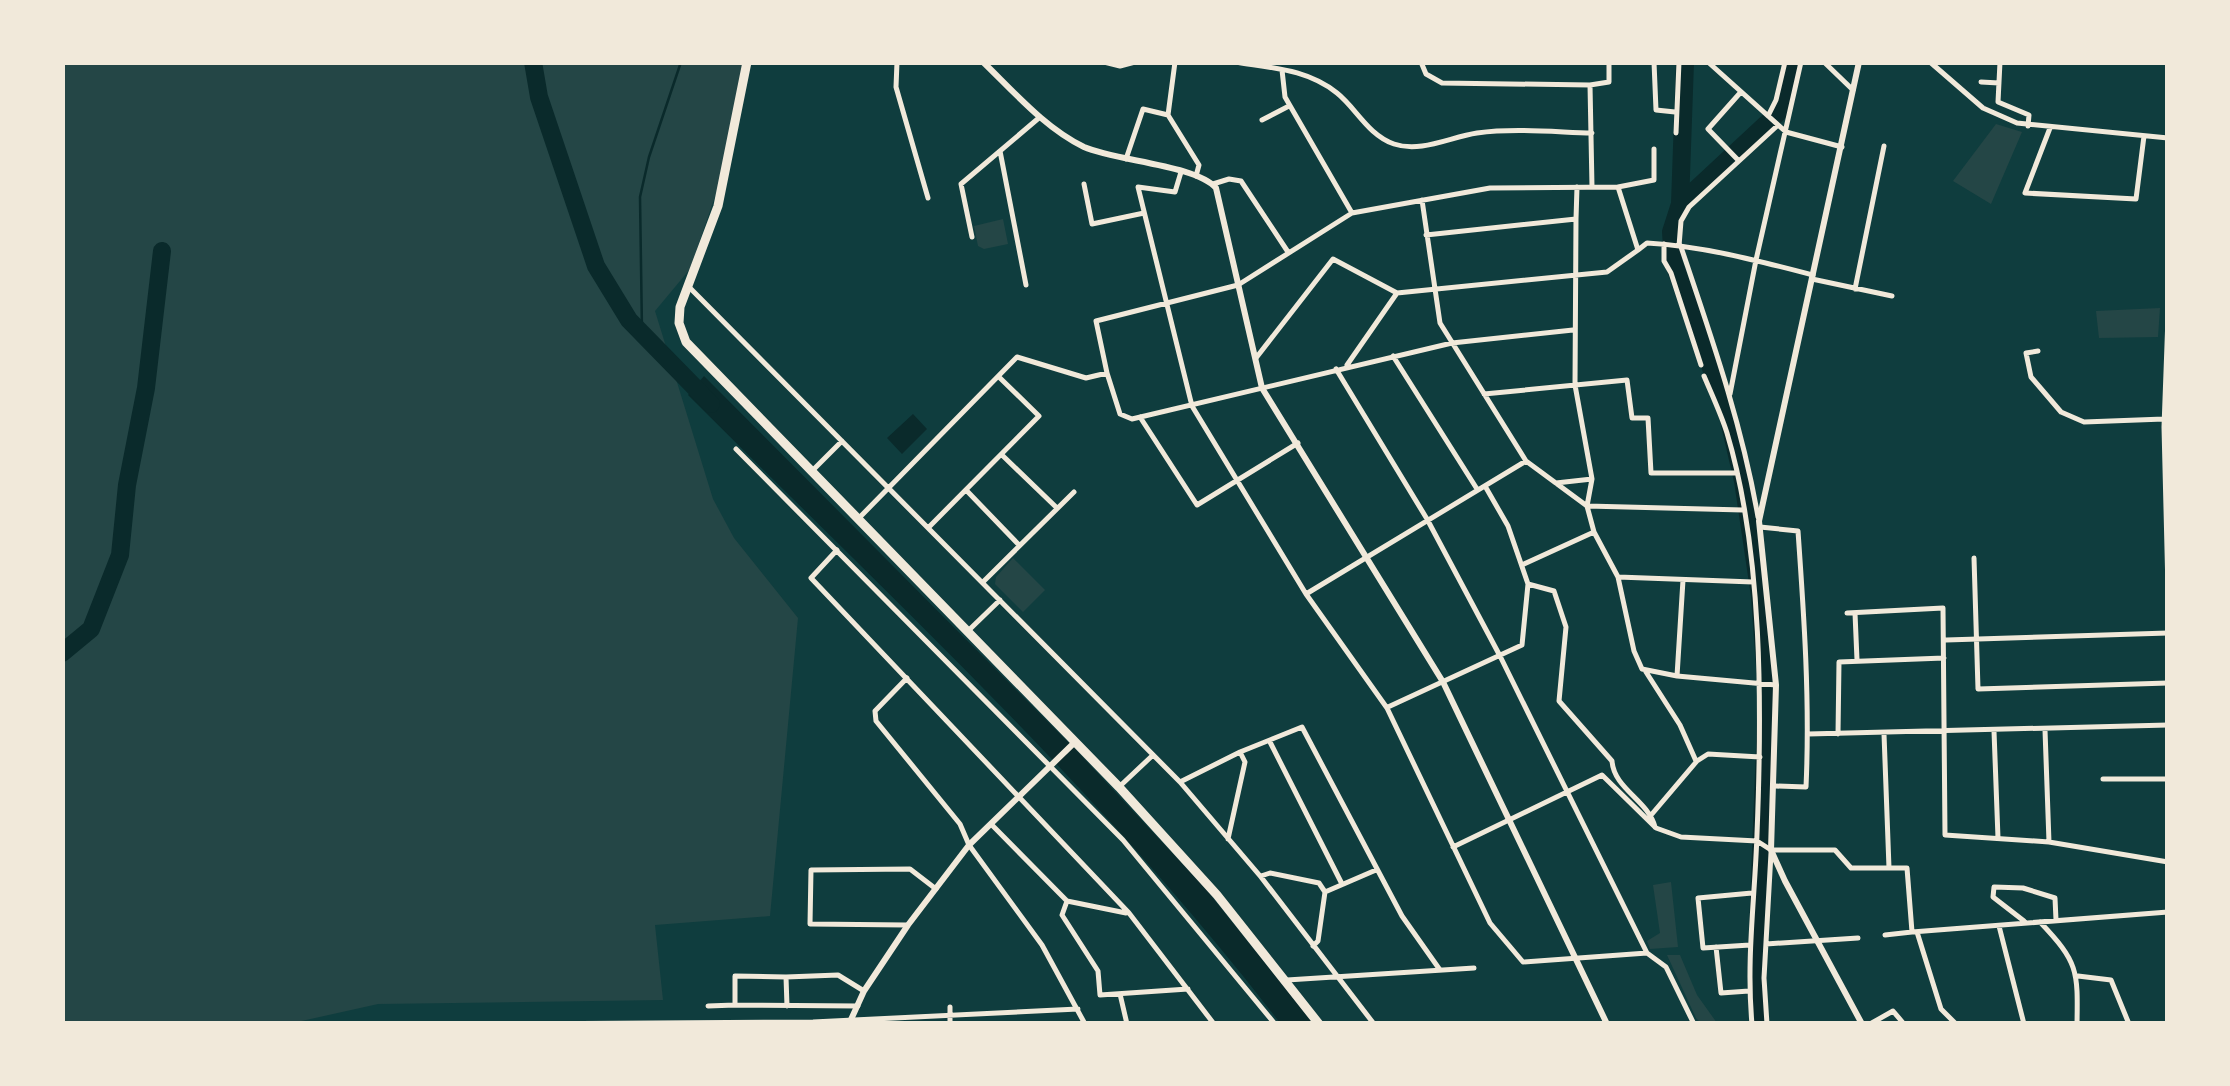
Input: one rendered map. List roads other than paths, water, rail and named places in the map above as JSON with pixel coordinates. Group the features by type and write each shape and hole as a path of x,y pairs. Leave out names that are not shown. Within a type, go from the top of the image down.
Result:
{"main road":[{"path":"747,62 718,206 682,300 679,323 691,350 1120,787 1195,869 1320,1024"}],"street":[{"path":"897,62 896,87 928,198"},
{"path":"983,62 1040,116 1080,144 1213,184 1262,388 1443,682 1607,1024"},
{"path":"1104,62 1120,66 1135,62"},
{"path":"1175,62 1168,115 1199,165 1196,176"},
{"path":"1235,62 1316,78 1391,143 1429,144 1475,133 1592,133"},
{"path":"1421,62 1426,74 1442,83 1590,85 1609,82 1609,62"},
{"path":"1654,62 1656,110 1676,112"},
{"path":"1676,134 1678,62"},
{"path":"1708,62 1786,132 1842,146"},
{"path":"1768,116 1785,62"},
{"path":"1730,394 1801,62"},
{"path":"1824,62 1854,90"},
{"path":"1760,524 1860,62"},
{"path":"1930,62 1986,110 2028,126 2168,138"},
{"path":"2000,62 1998,102 2029,115 2028,126"},
{"path":"1282,70 1285,97 1352,213"},
{"path":"1980,82 1999,83"},
{"path":"1590,85 1592,187"},
{"path":"1738,160 1708,129 1741,92"},
{"path":"1262,120 1290,106"},
{"path":"1126,159 1143,109 1168,115"},
{"path":"972,237 962,184 1040,116"},
{"path":"1767,1024 1764,978 1775,786 1760,524 1730,394 1680,246 1681,221 1689,207 1777,126"},
{"path":"2050,128 2025,193 2136,199 2144,136"},
{"path":"1856,289 1884,146"},
{"path":"1573,330 1452,342 1132,419 1120,414 1106,373 1096,321 1238,285 1352,213 1490,188 1618,187 1654,180 1654,149"},
{"path":"1000,151 1026,285"},
{"path":"1181,172 1175,192 1138,187 1192,406 1306,594 1387,708 1490,923 1522,962 1647,953"},
{"path":"1213,184 1229,179 1242,181 1288,252"},
{"path":"1084,184 1092,224 1144,213"},
{"path":"1577,187 1574,385 1592,479 1587,506 1594,532 1618,577 1634,650 1697,761"},
{"path":"1618,187 1638,250"},
{"path":"1422,200 1440,323 1526,461 1587,506 1743,510"},
{"path":"1426,235 1576,219"},
{"path":"1254,360 1332,258 1397,292 1607,272 1647,243 1665,244 1756,260 1892,296"},
{"path":"1665,244 1664,262 1672,274 1701,365"},
{"path":"688,286 1180,782 1374,1024"},
{"path":"1346,366 1397,292"},
{"path":"2168,318 2168,590"},
{"path":"2038,351 2026,352 2031,376 2061,412 2084,422 2165,424"},
{"path":"1387,708 1522,646 1528,584 1508,526 1393,356"},
{"path":"857,520 1017,357 1086,378 1106,373"},
{"path":"1336,369 1427,519 1500,656 1647,953 1666,967 1694,1024"},
{"path":"1704,376 1726,432 1736,474 1767,684 1752,893 1752,1024"},
{"path":"930,527 1039,416 1000,378"},
{"path":"1484,394 1627,380 1632,418 1648,418 1651,473 1736,474"},
{"path":"1140,418 1198,504 1298,443"},
{"path":"811,472 842,442"},
{"path":"736,449 1123,840 1275,1024"},
{"path":"1002,455 1057,508"},
{"path":"1306,594 1526,461"},
{"path":"1556,483 1592,479"},
{"path":"966,491 1019,546"},
{"path":"983,582 1074,492"},
{"path":"1760,524 1798,531 1808,734 1806,787 1775,786"},
{"path":"1523,565 1594,532"},
{"path":"837,550 811,578 1129,914 1214,1024"},
{"path":"1974,558 1978,689 2168,683"},
{"path":"1618,577 1752,582"},
{"path":"1677,676 1682,580"},
{"path":"1528,584 1554,591 1565,618 1558,701 1612,761 1613,774 1652,814 1656,828"},
{"path":"967,632 1000,600"},
{"path":"1846,613 1944,608 1945,835 2049,842 2168,862"},
{"path":"1855,612 1857,661"},
{"path":"1944,640 2168,634"},
{"path":"1838,735 1839,662 1944,658"},
{"path":"1646,672 1767,684"},
{"path":"907,678 875,711 876,721 960,824 969,845 1042,945 1085,1024"},
{"path":"1808,734 2168,726"},
{"path":"1180,782 1240,752 1302,728 1402,916 1440,970"},
{"path":"2045,730 2049,842"},
{"path":"1994,731 1998,838"},
{"path":"1884,734 1889,868"},
{"path":"851,1021 864,991 908,925 969,845 1076,742"},
{"path":"1270,742 1342,884"},
{"path":"1228,839 1245,762 1240,752"},
{"path":"1652,814 1697,761 1708,754 1760,756"},
{"path":"1120,787 1153,755"},
{"path":"1454,847 1602,774 1656,828 1681,837 1758,842 1770,849 1835,850 1852,868 1907,868 1914,932 1941,1009 1956,1024"},
{"path":"2103,778 2168,780"},
{"path":"991,824 1066,901 1129,914"},
{"path":"1770,849 1862,1024"},
{"path":"908,925 810,924 811,870 910,869 936,889"},
{"path":"1325,892 1376,870"},
{"path":"1260,877 1270,873 1316,881 1325,892 1318,941 1313,946"},
{"path":"2026,923 1993,897 1994,887 2022,888 2055,898 2056,921"},
{"path":"1750,945 1703,948 1698,898 1752,893"},
{"path":"1066,901 1062,915 1098,971 1100,995 1188,989"},
{"path":"1885,935 2168,912"},
{"path":"2040,922 2062,945 2078,976 2077,1024"},
{"path":"2000,926 2024,1024"},
{"path":"1766,944 1858,938"},
{"path":"1716,947 1720,993 1749,991"},
{"path":"1285,980 1474,968"},
{"path":"734,1005 734,976 838,976 864,991"},
{"path":"2078,976 2111,980 2128,1024"},
{"path":"786,977 787,1006"},
{"path":"1120,994 1127,1024"},
{"path":"708,1006 858,1006"},
{"path":"950,1007 950,1020"},
{"path":"489,1024 950,1020 1078,1009"},
{"path":"1870,1024 1893,1011 1904,1024"}],"waterway":[{"path":"533,62 539,97 596,266 629,320 711,404"},
{"path":"642,331 640,197 649,157 681,62"},
{"path":"1680,204 1685,62"},
{"path":"1759,1024 1757,955 1767,696 1760,596 1743,481 1728,416 1673,261 1671,232 1680,204 1780,111 1792,62"},
{"path":"62,653 91,629 120,555 162,251"}]}
